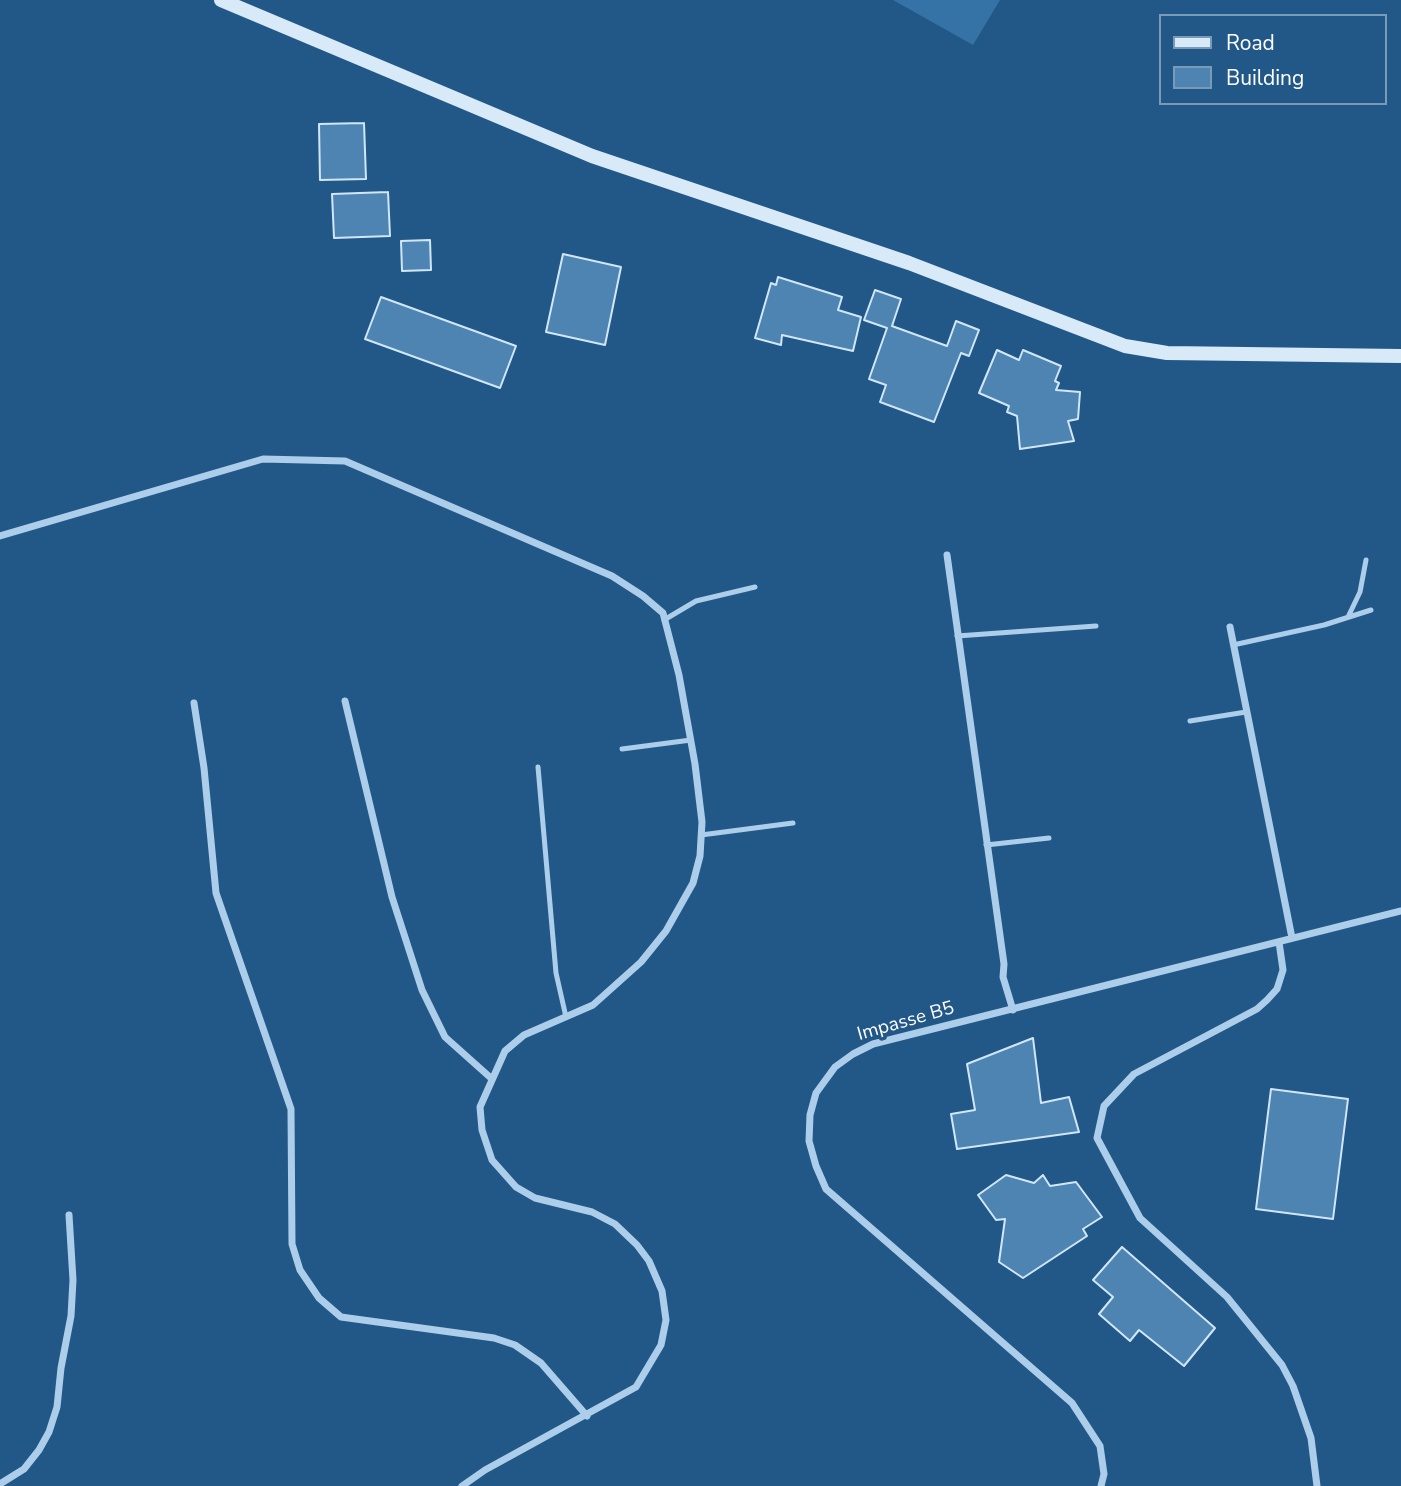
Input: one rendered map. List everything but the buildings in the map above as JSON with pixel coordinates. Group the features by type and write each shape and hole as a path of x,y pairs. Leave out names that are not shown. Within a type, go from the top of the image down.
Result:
{"street":[{"path":"221,0 592,156 909,263 1125,346 1180,354 1401,356"},
{"path":"0,536 263,459 345,461 612,576 663,613 679,675 702,822 700,856 693,883 666,931 641,962 593,1005 524,1035 505,1051 480,1107 482,1130 492,1160 516,1187 535,1198 592,1212 615,1224 638,1245 649,1261 662,1291 666,1320 661,1345 636,1387 485,1470 462,1486"},
{"path":"947,555 1004,964 1003,977 1013,1010"},
{"path":"1230,627 1292,938"},
{"path":"345,701 392,897 422,990 445,1037 492,1079"},
{"path":"194,703 204,768 216,893 291,1110 292,1244 300,1270 319,1298 341,1317 494,1338 515,1345 541,1363 587,1416"},
{"name":"Impasse B5","path":"1101,1486 1104,1474 1100,1446 1072,1404 826,1189 809,1140 810,1115 816,1093 835,1067 873,1044 1401,911"},
{"path":"1279,942 1283,971 1277,989 1258,1009 1134,1074 1104,1106 1097,1138 1140,1218 1227,1297 1282,1365 1293,1387 1311,1438 1317,1486"},
{"path":"0,1484 24,1469 39,1450 49,1432 57,1407 71,1316 73,1280 69,1215"}],"lane":[{"path":"1347,618 1360,592 1366,560"},
{"path":"664,620 696,601 755,587"},
{"path":"1233,645 1324,625 1371,610"},
{"path":"957,636 1096,626"},
{"path":"1190,721 1247,712"},
{"path":"622,750 691,740"},
{"path":"538,767 556,973 566,1017"},
{"path":"701,835 793,823"},
{"path":"986,845 1048,838"}],"shaded area":[{"path":"893,0 1000,0 973,45"}]}
